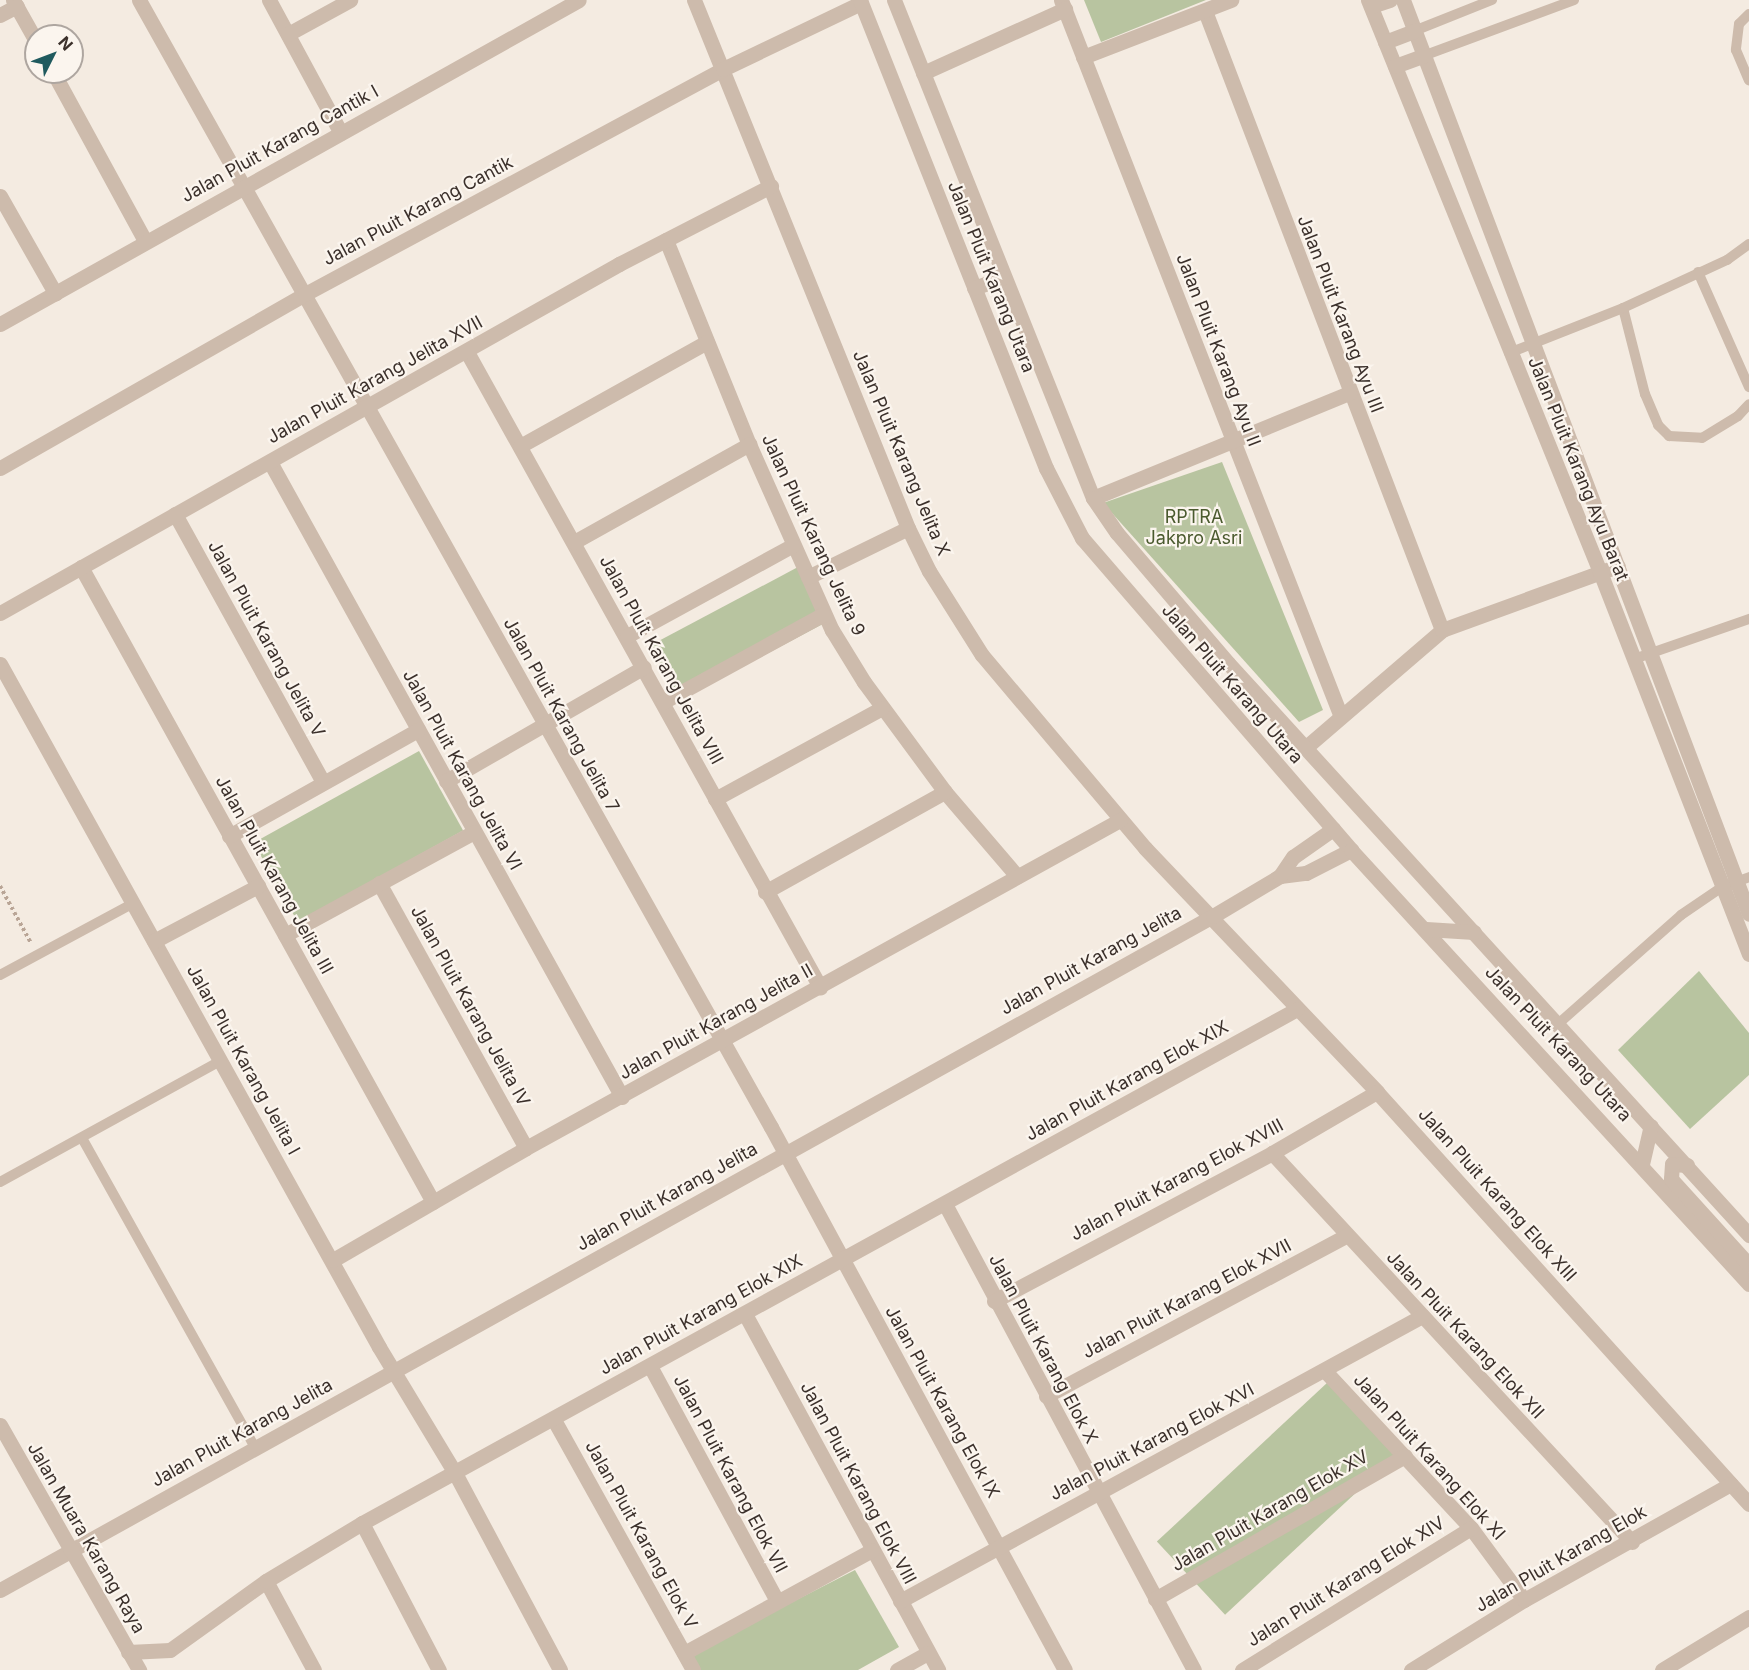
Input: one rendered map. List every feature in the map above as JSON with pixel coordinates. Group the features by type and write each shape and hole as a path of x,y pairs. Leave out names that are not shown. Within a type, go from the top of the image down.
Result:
{"street":[{"name":"Jalan Pluit Karang Jelita 7","path":"139,0 785,1154"},
{"path":"269,0 341,133"},
{"path":"288,34 350,0"},
{"name":"Jalan Pluit Karang Jelita X","path":"694,0 908,528 934,580 982,655 1120,820 1213,916"},
{"name":"Jalan Pluit Karang Utara","path":"894,0 1002,278 1093,498 1117,533 1305,748 1749,1234"},
{"path":"1083,57 1231,0"},
{"path":"1370,3 1390,0"},
{"name":"Jalan Pluit Karang Ayu Barat","path":"1403,0 1736,882 1743,905 1749,954"},
{"name":"Jalan Pluit Karang Cantik I","path":"0,324 577,1"},
{"name":"Jalan Pluit Karang Cantik","path":"0,468 305,294 723,69 861,1"},
{"name":"Jalan Pluit Karang Utara","path":"861,1 1046,468 1082,538 1351,850 1642,1164 1749,1284"},
{"path":"0,15 15,3 27,24"},
{"name":"Jalan Pluit Karang Ayu Barat","path":"1370,3 1634,659 1736,882"},
{"path":"923,73 1063,5"},
{"name":"Jalan Pluit Karang Ayu II","path":"1063,5 1340,714"},
{"name":"Jalan Pluit Karang Ayu III","path":"1205,11 1349,393 1442,630"},
{"path":"1385,42 1414,31"},
{"path":"1395,66 1423,56"},
{"path":"59,84 145,242"},
{"name":"Jalan Pluit Karang Jelita XVII","path":"0,613 666,240 771,186"},
{"path":"0,196 55,293"},
{"name":"Jalan Pluit Karang Jelita 9","path":"666,240 749,444 824,614 882,708 945,792 1017,876"},
{"path":"974,288 1002,278"},
{"path":"520,446 707,342"},
{"name":"Jalan Pluit Karang Jelita VIII","path":"467,352 627,636 765,892 820,987"},
{"path":"1093,498 1349,393"},
{"path":"574,542 749,444"},
{"name":"Jalan Pluit Karang Jelita VI","path":"270,462 622,1097"},
{"name":"Jalan Pluit Karang Jelita V","path":"175,514 323,782"},
{"path":"807,577 908,528"},
{"path":"627,636 793,545"},
{"path":"1305,748 1340,714 1442,630 1618,566"},
{"name":"Jalan Pluit Karang Jelita III","path":"81,567 433,1202"},
{"path":"663,702 824,614"},
{"name":"Jalan Pluit Karang Jelita I","path":"0,664 5,684 154,941 394,1371 455,1473 560,1670"},
{"path":"446,782 644,667"},
{"path":"715,799 882,708"},
{"path":"230,836 418,730"},
{"path":"765,892 945,792"},
{"name":"Jalan Pluit Karang Jelita II","path":"333,1260 526,1148 1120,820"},
{"name":"Jalan Pluit Karang Jelita","path":"1280,876 1293,857 1333,829"},
{"path":"285,935 474,832"},
{"name":"Jalan Pluit Karang Jelita","path":"0,1590 1213,916 1280,876 1306,873 1351,850"},
{"name":"Jalan Pluit Karang Jelita IV","path":"379,884 526,1148"},
{"path":"154,941 258,886"},
{"name":"Jalan Pluit Karang Elok XIII","path":"1213,916 1377,1092 1749,1504"},
{"path":"1426,929 1474,932"},
{"name":"Jalan Pluit Karang Elok XIX","path":"128,1652 170,1650 266,1581 362,1523 554,1420 842,1258 945,1204 1297,1008"},
{"name":"Jalan Pluit Karang Elok XVIII","path":"994,1301 1272,1153 1377,1092"},
{"path":"1642,1164 1651,1126"},
{"name":"Jalan Pluit Karang Elok XII","path":"1272,1153 1346,1236 1632,1542"},
{"name":"Jalan Pluit Karang Elok IX","path":"785,1154 1065,1670"},
{"path":"1686,1165 1672,1164 1671,1179 1749,1265"},
{"name":"Jalan Pluit Karang Elok X","path":"945,1204 994,1301 1194,1670"},
{"name":"Jalan Pluit Karang Elok XVII","path":"1046,1396 1346,1236"},
{"name":"Jalan Pluit Karang Elok VIII","path":"745,1314 938,1670"},
{"name":"Jalan Pluit Karang Elok XVI","path":"900,1601 1422,1316"},
{"name":"Jalan Pluit Karang Elok VII","path":"650,1366 777,1601"},
{"name":"Jalan Pluit Karang Elok XI","path":"1325,1371 1471,1528 1524,1599"},
{"name":"Jalan Pluit Karang Elok V","path":"554,1420 693,1670"},
{"name":"Jalan Muara Karang Raya","path":"0,1425 139,1670"},
{"name":"Jalan Pluit Karang Elok XV","path":"1155,1599 1405,1456"},
{"name":"Jalan Pluit Karang Elok","path":"1411,1670 1524,1599 1632,1542 1731,1484"},
{"path":"362,1523 438,1670"},
{"name":"Jalan Pluit Karang Elok XIV","path":"1242,1670 1471,1528"},
{"path":"684,1653 872,1550"},
{"path":"266,1581 314,1670"},
{"path":"1662,1670 1749,1617"},
{"path":"897,1670 928,1653"}],"lane":[{"path":"1414,31 1492,0"},
{"path":"1423,56 1574,0"},
{"path":"1749,14 1739,24 1736,50 1749,80"},
{"path":"1509,353 1623,308 1727,260 1749,244"},
{"path":"1698,272 1749,387"},
{"path":"1623,308 1645,394 1658,425 1670,436 1701,438 1731,421 1749,404"},
{"path":"1634,659 1749,619"},
{"path":"1558,1024 1681,915 1736,882"},
{"path":"0,975 132,904"},
{"path":"0,1182 220,1061"},
{"path":"82,1138 255,1448"}],"path":[{"path":"0,886 38,955"}],"green space":[{"path":"1084,0 1206,0 1101,42"},
{"name":"RPTRA Jakpro Asri","path":"1222,462 1323,710 1299,722 1103,503"},
{"path":"798,567 827,622 679,701 650,646"},
{"path":"419,751 463,831 298,922 254,843"},
{"path":"1699,971 1749,1033 1749,1075 1690,1129 1618,1050"},
{"path":"1328,1382 1396,1455 1225,1615 1157,1542"},
{"path":"855,1570 899,1647 858,1670 698,1670 689,1655"}]}
